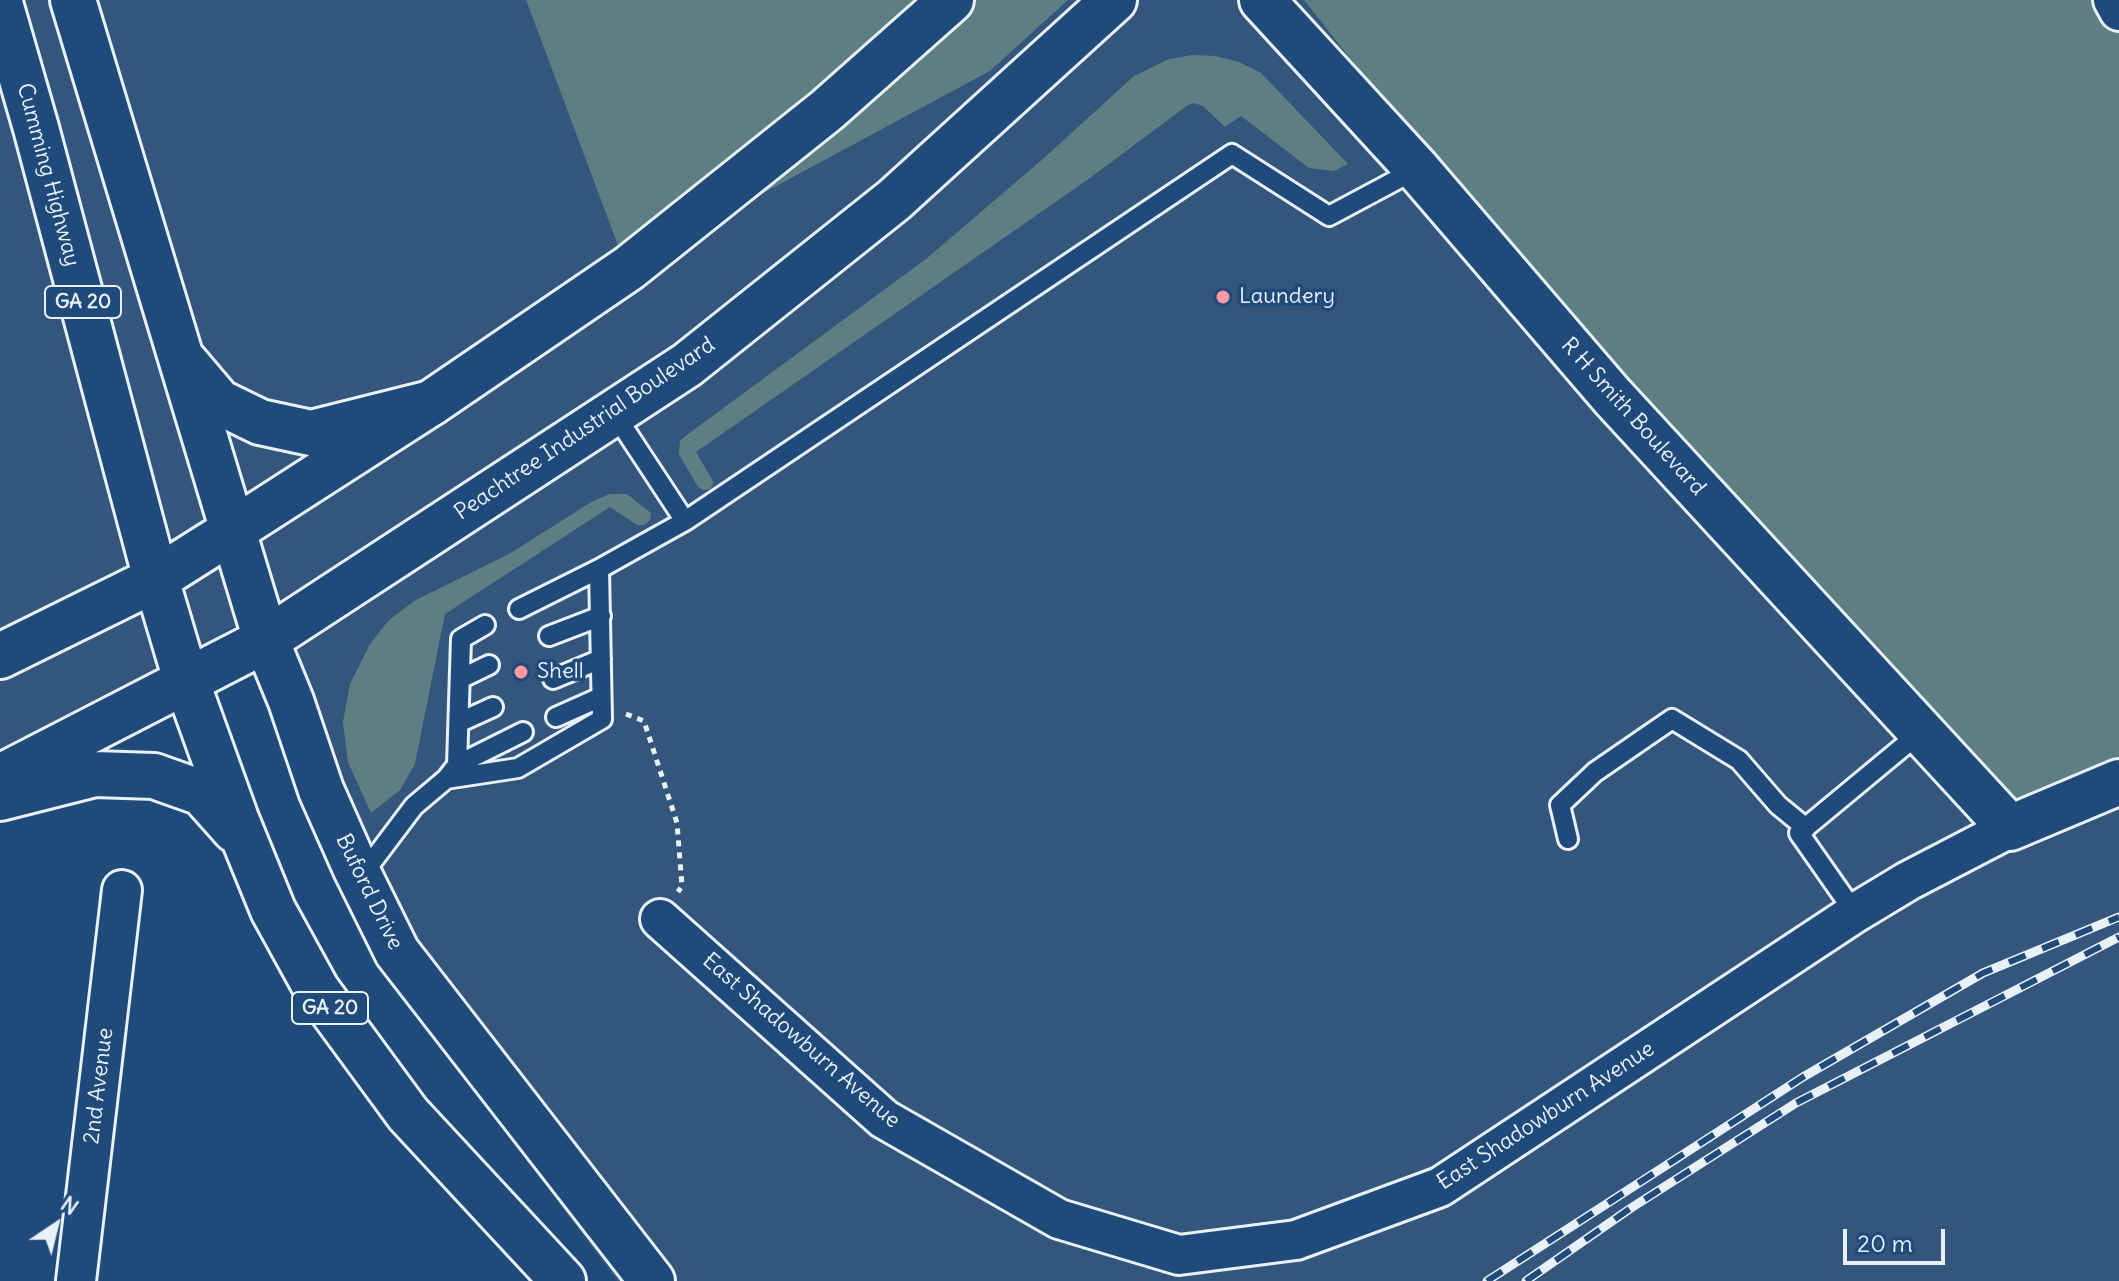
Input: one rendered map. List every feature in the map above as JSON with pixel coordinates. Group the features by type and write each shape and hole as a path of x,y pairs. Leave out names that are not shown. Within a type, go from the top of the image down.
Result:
{"main road":[{"path":"73,0 232,531"},
{"path":"0,656 156,579 431,403 629,268 827,110 951,0"},
{"name":"Peachtree Industrial Boulevard","path":"0,777 266,640 687,365 894,200 1114,0"},
{"name":"R H Smith Boulevard","path":"1262,0 1417,169 1612,396 2010,828"},
{"name":"Cumming Highway","path":"2,19 156,579"},
{"path":"178,353 219,402 260,422 311,433 431,403"},
{"name":"Buford Drive","path":"232,531 266,640 291,701 321,790 397,952 652,1281"},
{"name":"GA 20","path":"156,579 186,680 244,840 273,910 317,990 408,1114 563,1281"},
{"path":"0,798 95,774 154,776 202,793 244,840"},
{"path":"2010,828 2119,782"}],"street":[{"path":"2113,0 2119,11"},
{"name":"East Shadowburn Avenue","path":"660,919 884,1119 1059,1219 1179,1255 1296,1240 1440,1187 1855,913 1908,881 2010,828"},
{"name":"2nd Avenue","path":"76,1281 122,890"}],"lane":[{"path":"519,609 685,521 1232,154 1329,216 1417,169"},
{"path":"614,413 685,521"},
{"path":"452,772 518,768 602,719 599,569"},
{"path":"549,636 601,616"},
{"path":"452,772 460,722 461,639 485,625"},
{"path":"553,679 601,659"},
{"path":"460,679 489,665"},
{"path":"556,717 601,697"},
{"path":"460,722 493,707"},
{"path":"1568,839 1560,805 1595,772 1672,719 1739,760 1778,805 1806,828"},
{"path":"1855,913 1799,833 1922,731"},
{"path":"360,878 414,806 452,772 523,732"}],"path":[{"path":"602,719 628,713 644,721 677,823 682,886 660,919"}],"shaded area":[{"path":"0,0 526,0 626,267 990,71 1068,0 1304,0 1624,407 2119,782 2119,1281 617,1281 465,1076 243,621 0,771"}],"green space":[{"path":"526,0 1068,0 990,71 626,267"},
{"path":"1304,0 2119,0 2119,782 2015,817 1624,407"},
{"path":"1192,55 1216,56 1239,62 1261,73 1348,164 1334,171 1309,168 1241,116 1225,127 1203,106 1188,105 1090,178 696,452 714,483 710,489 698,487 679,454 680,441 684,437 926,259 1134,76 1169,59"},
{"path":"610,494 627,494 651,513 650,520 645,525 637,525 610,507 445,614 415,764 400,790 371,813 348,762 343,722 350,684 370,644 388,621 414,601 509,554 593,501"}],"railway":[{"path":"1487,1281 1803,1077 1983,973 2119,917"},
{"path":"1526,1281 1631,1208 1796,1103 2119,937"}],"place":[{"name":"Laundery","path":"1223,297"},
{"name":"Shell","path":"521,672"}]}
